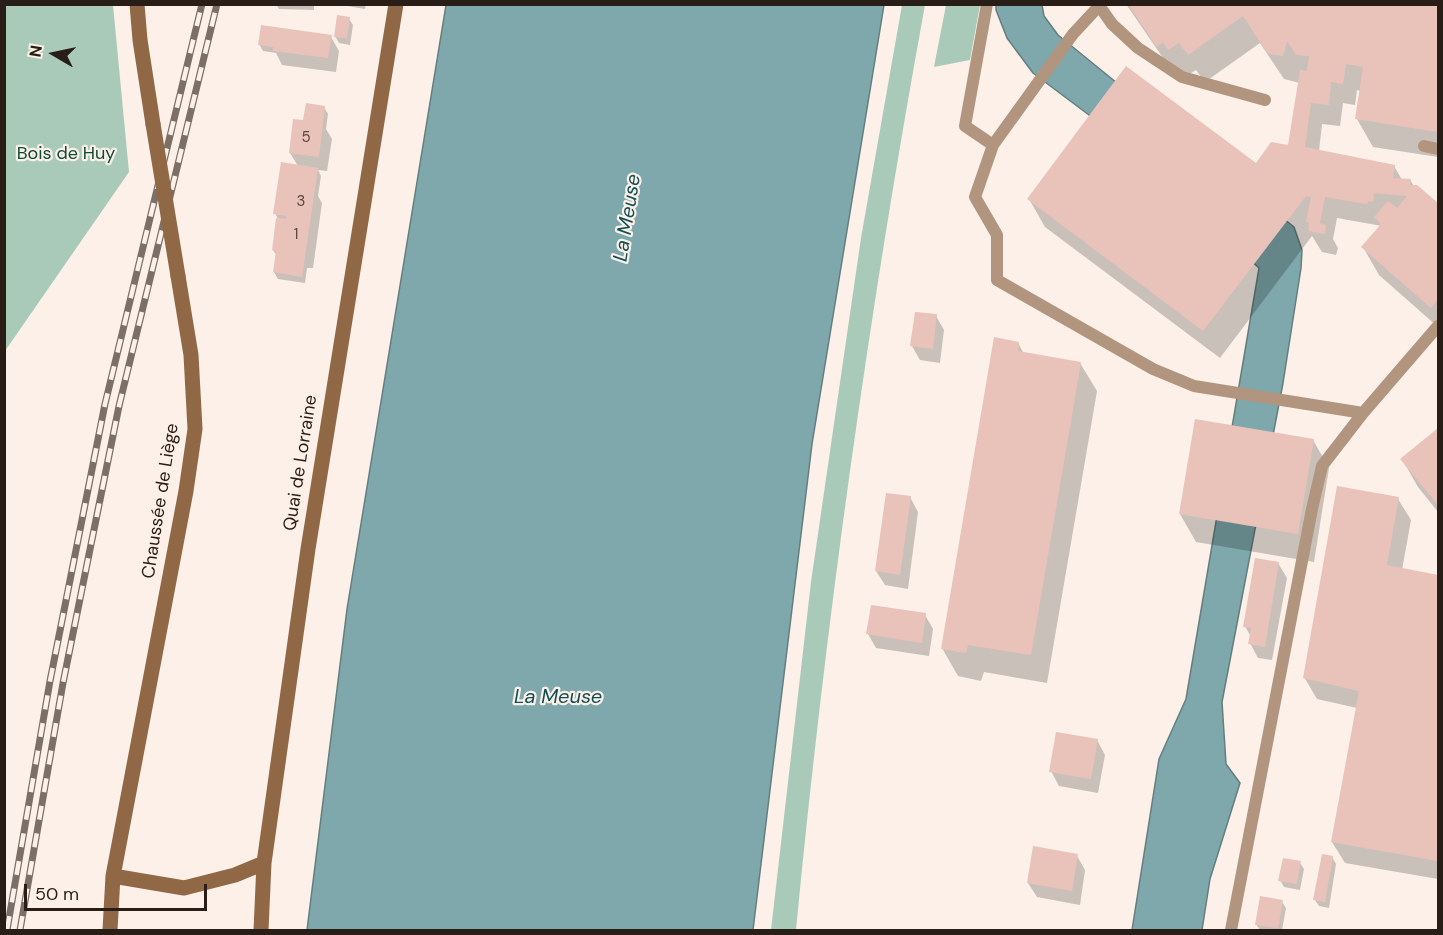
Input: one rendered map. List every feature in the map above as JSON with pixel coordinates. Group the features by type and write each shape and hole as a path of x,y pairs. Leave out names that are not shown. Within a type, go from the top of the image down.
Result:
{"main road":[{"name":"Chaussée de Liège","path":"111,930 113,876 186,491 195,429 191,356 140,40 137,4"},
{"name":"Quai de Lorraine","path":"261,930 264,863 308,549 396,4"},
{"path":"113,876 184,888 235,875 264,863"}],"lane":[{"path":"987,4 965,126 993,145"},
{"path":"1265,100 1182,77 1138,48 1112,24 1098,5 1073,34 993,145 975,197 998,235 997,280 1152,369 1194,386 1363,413"},
{"path":"1424,146 1438,149"},
{"path":"1231,930 1322,466 1363,413 1438,326"}],"green space":[{"name":"Bois de Huy","path":"5,4 113,5 129,172 5,351"},
{"path":"902,5 925,5 867,350 835,582 796,930 771,930 811,582 861,238"},
{"path":"946,5 980,5 970,60 934,67"}],"water":[{"name":"La Meuse","path":"446,5 884,5 812,444 753,930 307,930 347,609"},
{"path":"996,5 1042,5 1044,16 1058,35 1294,227 1302,250 1283,383 1222,702 1226,764 1240,783 1210,879 1202,930 1132,930 1159,759 1186,699 1259,268 1089,115 1033,73 1007,38"}],"building":[{"path":"1128,4 1438,4 1438,132 1355,119 1363,67 1346,64 1343,84 1331,82 1329,105 1311,103 1305,147 1395,165 1393,178 1411,179 1410,185 1417,185 1438,203 1438,299 1431,308 1361,247 1381,224 1374,217 1388,201 1397,208 1407,196 1374,193 1373,202 1368,201 1367,204 1325,197 1320,223 1326,225 1325,234 1308,231 1309,222 1306,222 1311,197 1306,196 1203,331 1027,199 1126,66 1256,163 1271,142 1288,145 1300,70 1307,71 1309,56 1296,55 1287,41 1283,56 1270,54 1243,16 1188,55 1179,43 1168,50 1163,42 1157,47"},
{"path":"337,15 350,17 347,38 334,37"},
{"path":"261,25 332,35 328,58 273,51 273,47 258,45"},
{"path":"306,103 325,106 319,157 289,153 293,119 303,120"},
{"path":"281,162 318,168 302,277 273,272 276,251 272,250 276,218 286,219 287,216 273,214"},
{"path":"915,312 937,314 933,349 910,346"},
{"path":"994,337 1019,342 1018,351 1081,362 1031,655 968,645 966,653 941,649"},
{"path":"1195,419 1314,439 1298,534 1179,514"},
{"path":"1438,428 1438,505 1400,459"},
{"path":"1337,486 1399,497 1387,565 1438,575 1438,861 1331,842 1359,691 1303,678"},
{"path":"886,493 911,496 900,575 875,571"},
{"path":"1255,558 1279,562 1265,647 1248,644 1251,628 1243,627"},
{"path":"871,605 926,613 922,643 866,634"},
{"path":"1056,732 1098,739 1091,779 1049,772"},
{"path":"1033,846 1078,854 1072,891 1027,883"},
{"path":"1322,854 1333,856 1325,902 1313,900"},
{"path":"1283,858 1301,861 1297,884 1278,881"},
{"path":"1260,896 1283,900 1278,928 1255,925"}],"railway":[{"path":"7,930 50,681 105,404 202,4"},
{"path":"20,930 63,683 119,406 217,4"}]}
